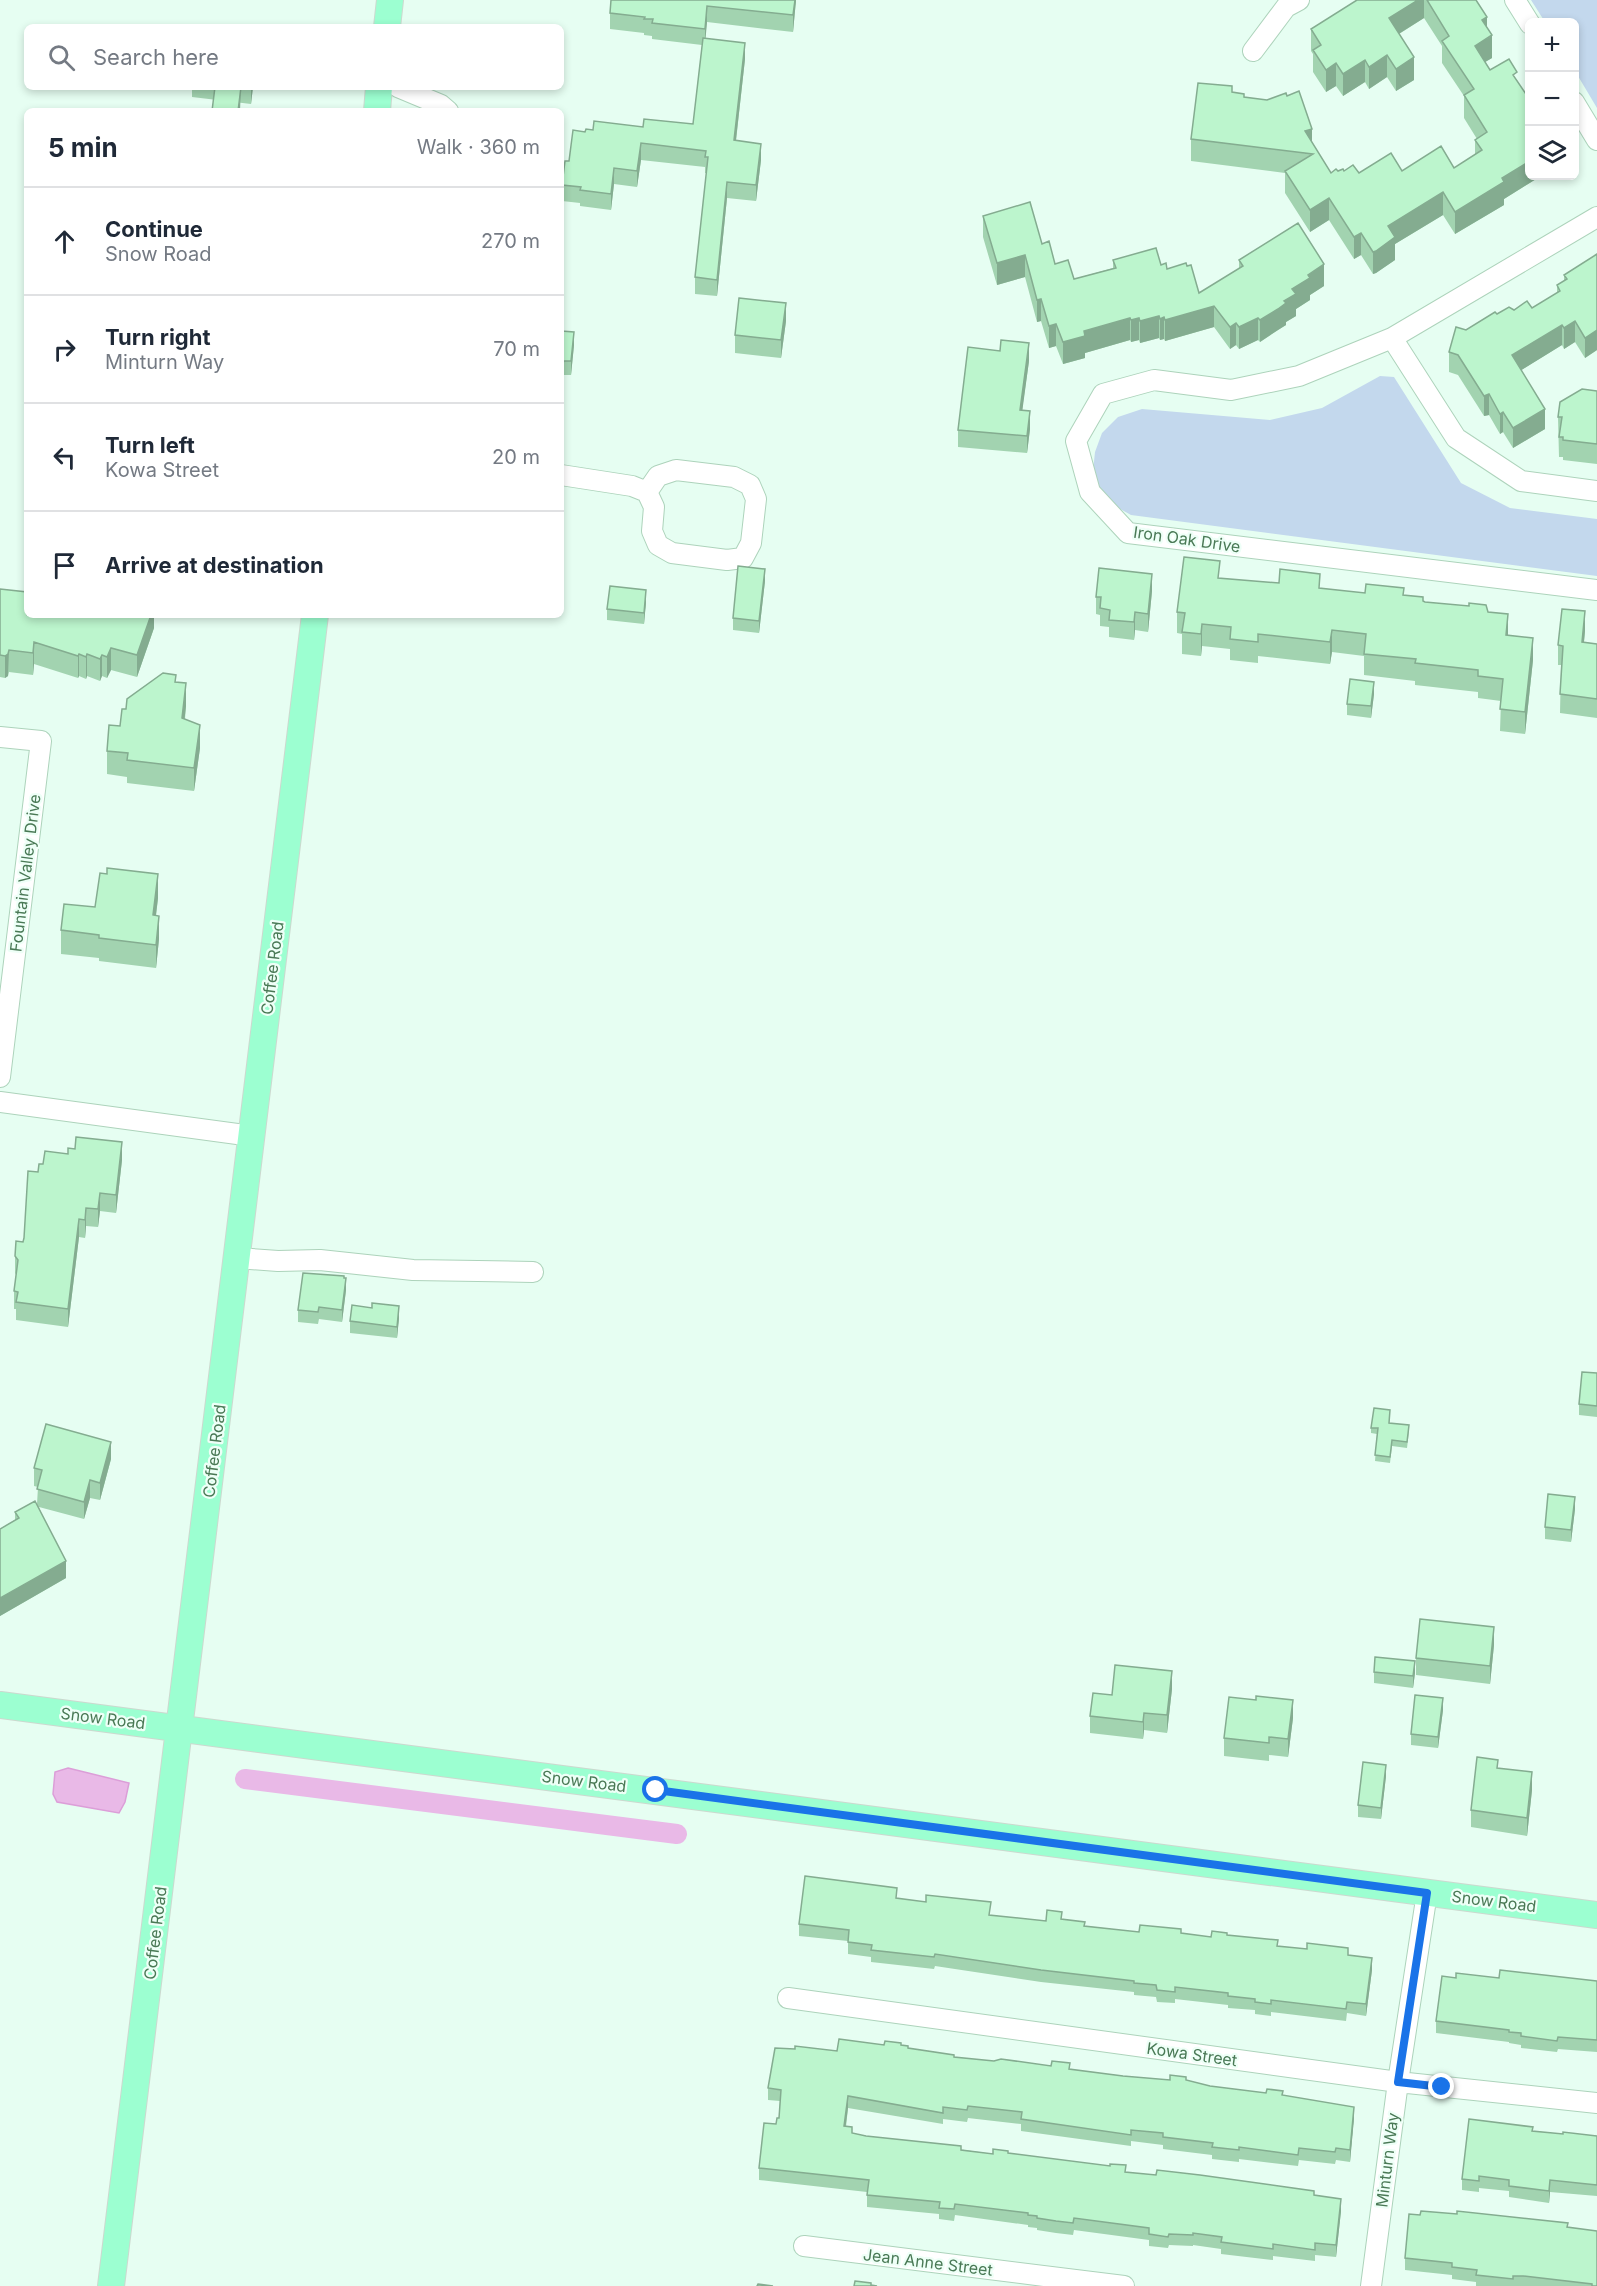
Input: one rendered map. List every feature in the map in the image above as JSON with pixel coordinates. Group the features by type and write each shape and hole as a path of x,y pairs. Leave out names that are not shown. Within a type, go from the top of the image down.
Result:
{"main road":[{"path":"387,24 390,0"},
{"path":"376,108 380,90"},
{"name":"Coffee Road","path":"111,2286 315,618"},
{"name":"Snow Road","path":"0,1705 1597,1915"}],"street":[{"path":"1253,51 1286,7 1299,0"},
{"path":"1515,0 1526,18"},
{"path":"405,90 444,108"},
{"path":"1579,109 1597,140"},
{"name":"Iron Oak Drive","path":"1597,217 1392,338 1299,376 1231,390 1154,380 1103,394 1076,441 1090,492 1128,533 1597,590"},
{"path":"1392,338 1456,438 1521,481 1597,491"},
{"path":"564,476 632,486 647,492 654,507 652,531 658,545 672,553 728,560 743,558 751,543 756,499 750,485 734,477 675,470 658,476 647,492"},
{"name":"Fountain Valley Drive","path":"0,737 41,741 0,1077"},
{"path":"0,1102 252,1136"},
{"path":"237,1258 278,1261 320,1260 414,1270 533,1272"},
{"name":"Minturn Way","path":"1371,2286 1398,2082 1427,1893"},
{"name":"Kowa Street","path":"788,1998 1398,2082 1597,2103"},
{"name":"Jean Anne Street","path":"804,2246 1124,2286"}],"shaded area":[{"path":"1531,0 1597,0 1597,108 1579,78 1579,18 1542,18"},
{"path":"1380,376 1394,377 1461,483 1510,508 1597,519 1597,576 1131,515 1113,505 1100,490 1093,471 1095,452 1102,433 1118,417 1142,409 1270,420 1322,408"},
{"path":"68,1768 129,1783 125,1802 119,1813 57,1802 53,1794 55,1772"}],"building":[{"path":"611,0 795,0 793,15 707,6 705,29 652,23 653,19 644,19 645,17 610,13"},
{"path":"1357,0 1418,0 1389,18 1414,57 1396,69 1387,55 1369,67 1365,60 1343,74 1336,63 1326,70 1313,50 1321,45 1311,29"},
{"path":"1427,0 1476,0 1487,17 1482,20 1492,35 1475,46 1490,70 1509,59 1517,72 1513,75 1525,93 1525,164 1502,178 1504,182 1455,212 1443,192 1388,226 1395,237 1376,251 1373,252 1361,233 1354,237 1329,198 1310,210 1285,171 1313,154 1191,139 1198,83 1232,86 1232,92 1244,94 1244,97 1267,100 1299,91 1312,129 1305,131 1331,173 1336,169 1344,171 1353,165 1359,173 1391,153 1402,171 1441,146 1454,168 1482,150 1475,140 1487,132 1464,95 1474,89 1442,41 1449,36"},
{"path":"703,38 745,43 734,140 761,144 756,185 727,182 717,280 695,277 708,157 705,157 706,151 641,143 637,171 614,168 611,194 564,185 565,161 569,161 573,130 585,132 586,129 593,130 594,121 643,127 644,119 693,124"},
{"path":"215,90 241,90 238,108 212,108"},
{"path":"1030,202 1042,244 1049,241 1055,264 1068,260 1074,279 1116,268 1113,260 1156,248 1161,265 1166,263 1167,269 1186,263 1187,266 1191,265 1199,293 1243,266 1239,260 1298,223 1324,264 1308,275 1310,278 1292,289 1296,294 1284,301 1286,303 1278,309 1260,320 1258,318 1239,327 1236,323 1230,327 1214,306 1165,320 1164,317 1160,319 1159,316 1140,321 1139,318 1131,320 1130,318 1084,331 1085,336 1063,342 1056,324 1049,326 1041,299 1037,300 1025,255 997,263 983,216"},
{"path":"1597,254 1597,330 1585,338 1575,321 1564,328 1562,325 1512,355 1545,409 1513,428 1503,412 1500,414 1489,394 1484,396 1458,355 1449,352 1456,327 1466,330 1495,312 1497,314 1509,307 1514,310 1527,301 1532,308 1560,291 1557,285 1567,279 1564,275"},
{"path":"739,298 786,303 781,340 735,335"},
{"path":"564,331 574,332 571,361 564,361"},
{"path":"1001,340 1029,343 1020,410 1030,411 1027,436 958,430 968,347 1000,351"},
{"path":"1582,389 1597,391 1597,444 1563,440 1563,437 1559,437 1562,417 1558,417 1560,402"},
{"path":"1184,557 1220,561 1218,578 1279,583 1280,569 1320,574 1319,588 1365,593 1366,584 1404,588 1403,595 1423,597 1425,602 1469,606 1469,603 1486,605 1488,612 1508,614 1506,635 1533,638 1525,712 1500,709 1503,679 1478,676 1478,670 1415,663 1416,659 1364,654 1366,634 1332,630 1330,642 1258,634 1258,642 1230,639 1231,627 1202,624 1201,634 1182,632 1185,613 1177,612"},
{"path":"738,566 765,569 759,621 733,618"},
{"path":"1099,568 1152,574 1148,614 1135,612 1134,622 1109,620 1110,610 1100,608 1101,597 1096,597"},
{"path":"610,586 646,590 644,613 607,609"},
{"path":"0,589 24,592 24,618 150,618 137,655 111,648 107,657 102,655 100,659 87,654 86,657 79,654 78,656 34,642 33,653 9,650 5,656 0,655"},
{"path":"1562,609 1585,611 1582,642 1597,644 1597,699 1560,694 1563,646 1558,645"},
{"path":"163,673 176,675 175,682 186,683 182,718 200,725 194,768 127,760 128,753 107,751 109,725 120,726 122,709 126,709 127,699"},
{"path":"1350,679 1374,682 1371,706 1347,704"},
{"path":"107,868 158,874 153,915 159,916 156,945 99,938 99,935 61,930 64,904 95,907 100,873 107,874"},
{"path":"76,1137 122,1142 116,1195 100,1193 98,1209 86,1208 85,1220 79,1219 68,1309 16,1302 18,1292 14,1291 18,1260 15,1256 16,1241 23,1242 24,1238 28,1171 38,1172 39,1164 43,1164 45,1151 68,1154 68,1148 75,1149"},
{"path":"303,1273 344,1276 346,1278 342,1310 319,1307 318,1312 298,1310"},
{"path":"372,1303 399,1306 397,1327 350,1321 352,1305 372,1308"},
{"path":"1582,1372 1597,1373 1597,1406 1579,1404"},
{"path":"1374,1408 1390,1410 1389,1423 1409,1425 1407,1442 1392,1440 1390,1457 1375,1455 1378,1428 1371,1428"},
{"path":"46,1424 111,1442 100,1483 90,1480 84,1502 37,1489 42,1470 34,1468"},
{"path":"1548,1494 1575,1497 1571,1530 1545,1527"},
{"path":"35,1501 66,1561 0,1598 0,1529 19,1518 15,1512"},
{"path":"1420,1619 1494,1627 1490,1666 1416,1658"},
{"path":"1375,1657 1415,1661 1413,1676 1374,1672"},
{"path":"1115,1665 1172,1671 1167,1715 1144,1713 1143,1722 1090,1716 1093,1693 1112,1695"},
{"path":"1415,1695 1443,1698 1438,1737 1411,1734"},
{"path":"1256,1696 1293,1700 1288,1739 1269,1737 1269,1743 1224,1738 1229,1697 1256,1700"},
{"path":"1477,1757 1498,1760 1497,1768 1532,1772 1527,1818 1471,1810"},
{"path":"1363,1762 1386,1765 1381,1808 1358,1805"},
{"path":"805,1876 897,1888 896,1898 926,1902 926,1895 991,1902 989,1915 1046,1921 1047,1910 1062,1912 1061,1919 1085,1922 1084,1926 1139,1932 1140,1925 1181,1929 1181,1933 1211,1937 1212,1931 1227,1933 1227,1935 1278,1940 1277,1946 1307,1949 1307,1943 1348,1948 1348,1955 1372,1958 1366,2004 1347,2002 1346,2009 1271,2000 1271,2004 1255,2002 1255,1999 1228,1996 1228,1993 1175,1987 1175,1992 1157,1990 1156,1985 1134,1983 1134,1981 935,1954 934,1957 871,1950 872,1945 848,1942 849,1930 799,1924"},
{"path":"1500,1970 1597,1981 1597,2040 1558,2037 1557,2041 1521,2036 1521,2033 1509,2032 1509,2030 1436,2021 1442,1976 1456,1978 1456,1973 1499,1978"},
{"path":"839,2039 884,2045 885,2041 901,2043 908,2048 954,2055 954,2057 994,2061 1001,2059 1051,2066 1052,2061 1070,2063 1069,2069 1123,2076 1170,2080 1170,2075 1186,2077 1186,2080 1210,2086 1266,2093 1267,2089 1283,2091 1282,2095 1354,2107 1350,2150 1336,2148 1335,2152 1299,2148 1298,2155 1239,2147 1239,2150 1212,2147 1213,2143 1163,2137 1163,2133 1131,2130 1131,2135 1021,2119 1022,2112 968,2106 967,2110 943,2107 943,2113 848,2096 844,2126 852,2127 852,2133 866,2136 961,2146 961,2150 993,2154 993,2149 1008,2151 1008,2153 1110,2166 1110,2164 1126,2165 1125,2172 1156,2175 1157,2170 1314,2191 1314,2195 1341,2199 1336,2245 1315,2243 1315,2250 1273,2244 1273,2249 1221,2242 1222,2237 1193,2233 1193,2235 1169,2234 1168,2237 1149,2234 1149,2228 1074,2218 1073,2223 1056,2221 1037,2218 1028,2213 955,2204 954,2209 939,2208 940,2202 867,2195 869,2180 759,2168 764,2123 776,2124 779,2118 781,2090 768,2088 775,2048 795,2049 795,2046 837,2051"},
{"path":"1469,2119 1533,2127 1532,2131 1597,2136 1597,2185 1550,2180 1549,2191 1509,2186 1509,2180 1479,2176 1479,2181 1462,2179"},
{"path":"1421,2211 1457,2214 1457,2211 1568,2223 1567,2227 1597,2231 1597,2286 1523,2276 1513,2276 1513,2279 1476,2275 1477,2270 1452,2267 1452,2263 1405,2258 1409,2214 1420,2215"},
{"path":"855,2281 871,2283 877,2286 854,2286"}],"waterway":[{"path":"245,1779 677,1834"}],"route":[{"path":"656,1790 1427,1893 1398,2082 1442,2087"}]}
